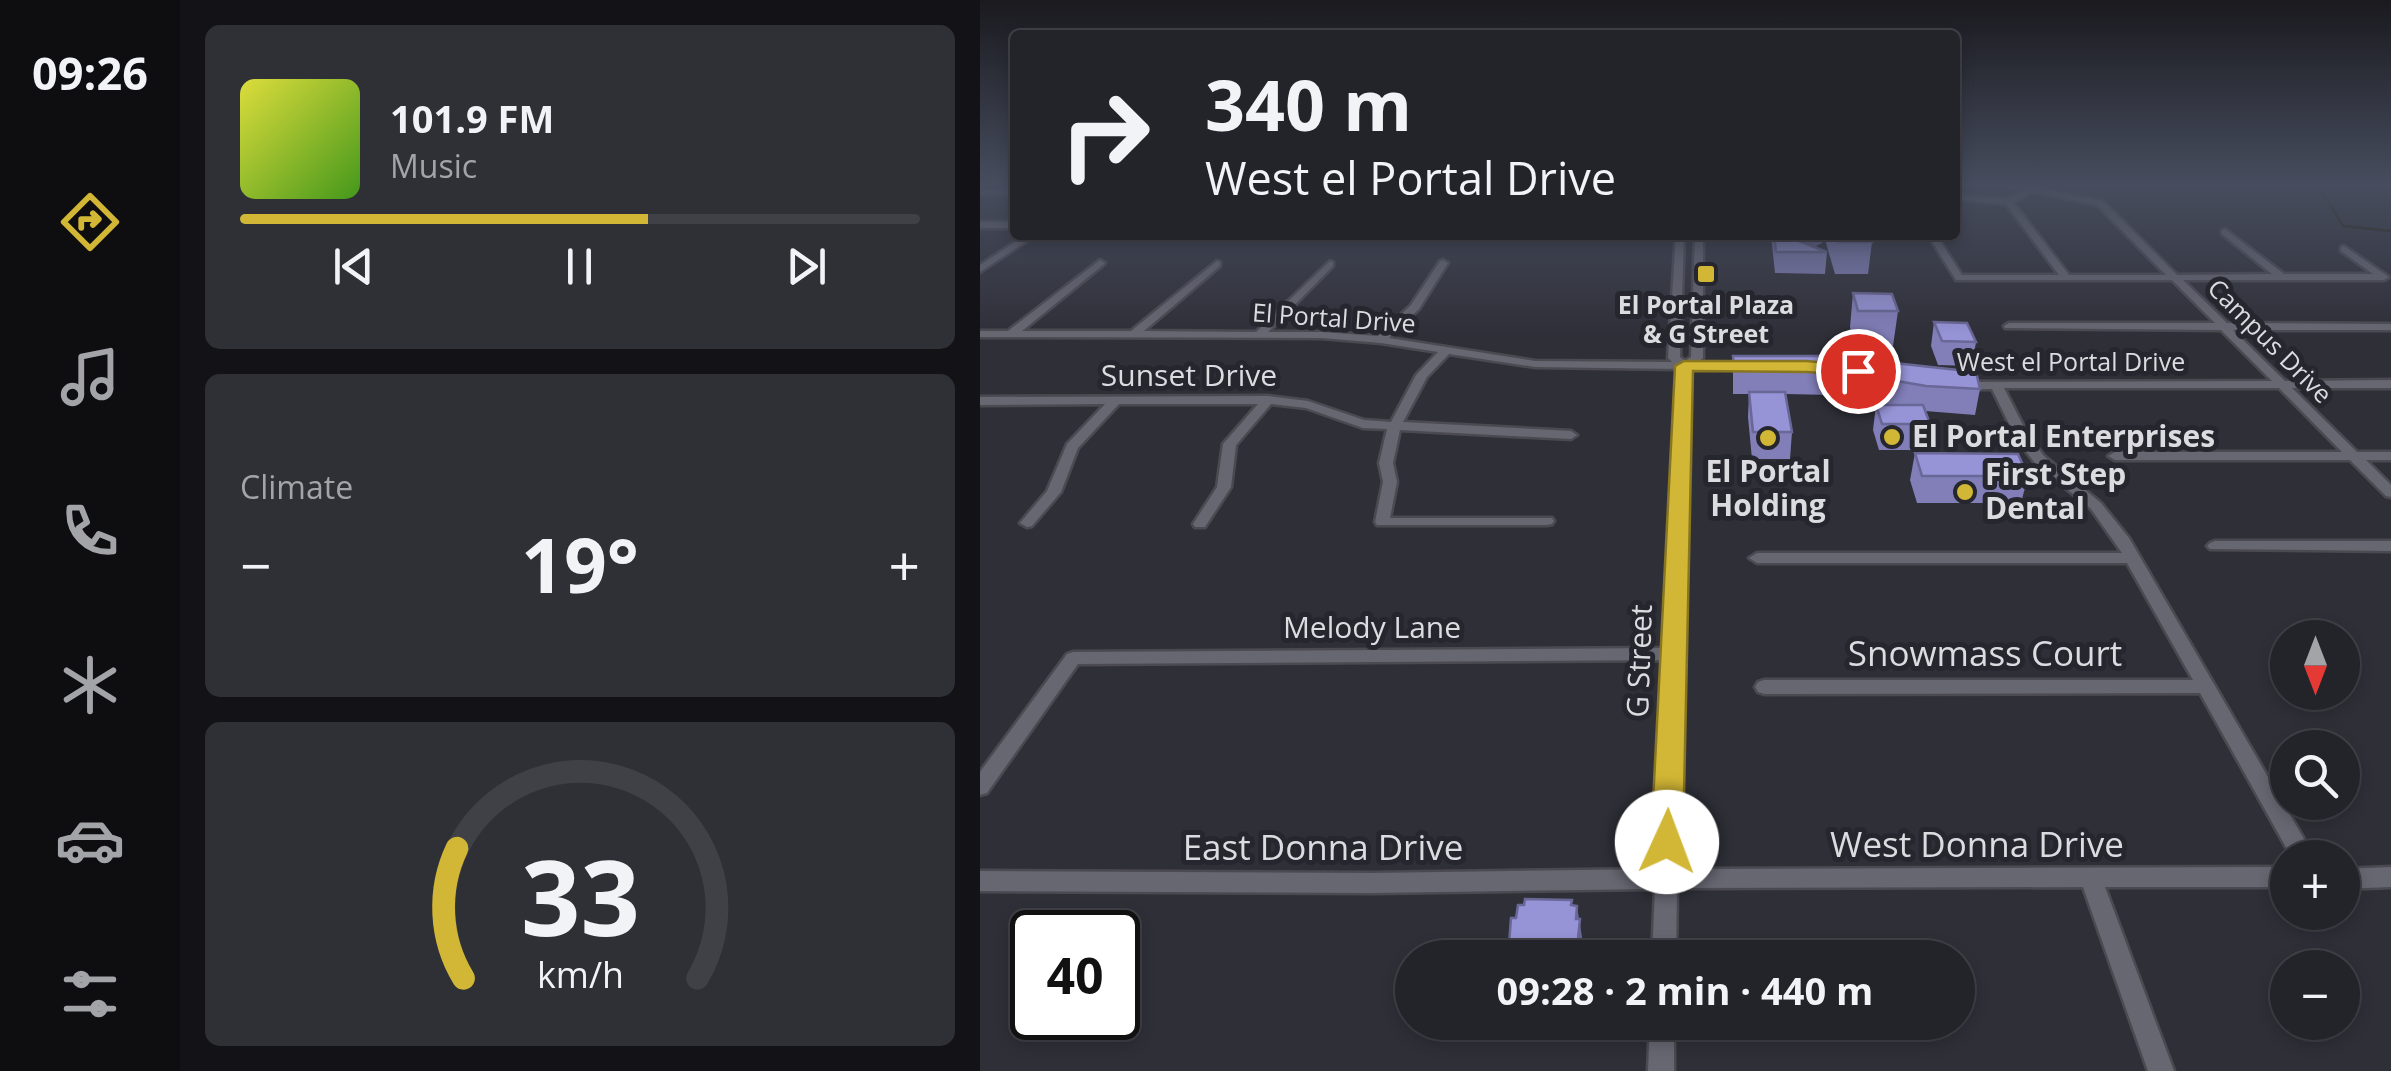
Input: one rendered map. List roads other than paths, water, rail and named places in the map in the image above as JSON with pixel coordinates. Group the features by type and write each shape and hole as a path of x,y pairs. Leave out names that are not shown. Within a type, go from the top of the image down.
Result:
{"street":[{"path":"2034,235 2066,278"},
{"name":"Campus Drive","path":"2132,235 2391,493"},
{"path":"2229,235 2281,278"},
{"path":"982,266 1024,240"},
{"name":"G Street","path":"1680,240 1674,358 1684,366"},
{"name":"G Street","path":"1684,366 1698,358 1699,240"},
{"path":"1935,240 1960,278 2384,278 2344,249"},
{"path":"1011,334 1100,263"},
{"path":"1381,340 1415,307 1443,263"},
{"path":"1135,334 1217,264"},
{"path":"1260,334 1330,264"},
{"path":"2008,326 2391,327"},
{"name":"El Portal Drive","path":"980,334 1260,334 1381,340 1535,364 1684,366"},
{"path":"1445,351 1422,375 1394,427 1386,462 1390,482 1382,522 1547,522"},
{"path":"1684,366 1772,366"},
{"name":"G Street","path":"1664,940 1684,366"},
{"path":"1807,366 1905,380"},
{"name":"West el Portal Drive","path":"1938,384 2391,384"},
{"path":"1996,386 2023,438 2039,459 2096,506 2133,558 2294,840"},
{"path":"1027,523 1054,492 1072,447 1115,400"},
{"path":"1200,524 1224,487 1230,444 1268,400"},
{"name":"Sunset Drive","path":"980,401 1268,400 1308,405 1363,424 1571,435"},
{"path":"2115,456 2391,456"},
{"path":"2215,546 2391,546"},
{"path":"1758,558 2133,558"},
{"name":"Melody Lane","path":"980,787 1073,658 1672,654"},
{"name":"Snowmass Court","path":"1764,687 2206,686"},
{"path":"2360,878 2391,877"},
{"path":"2090,878 2160,1071"},
{"name":"West Donna Drive","path":"1666,880 2270,878"},
{"name":"East Donna Drive","path":"980,881 1666,880"},
{"path":"1661,1071 1662,1040"}],"place":[{"name":"El Portal Plaza & G Street","path":"1706,274"},
{"name":"El Portal Enterprises","path":"1892,437"},
{"name":"El Portal Holding","path":"1768,438"},
{"name":"First Step Dental","path":"1965,492"}]}
